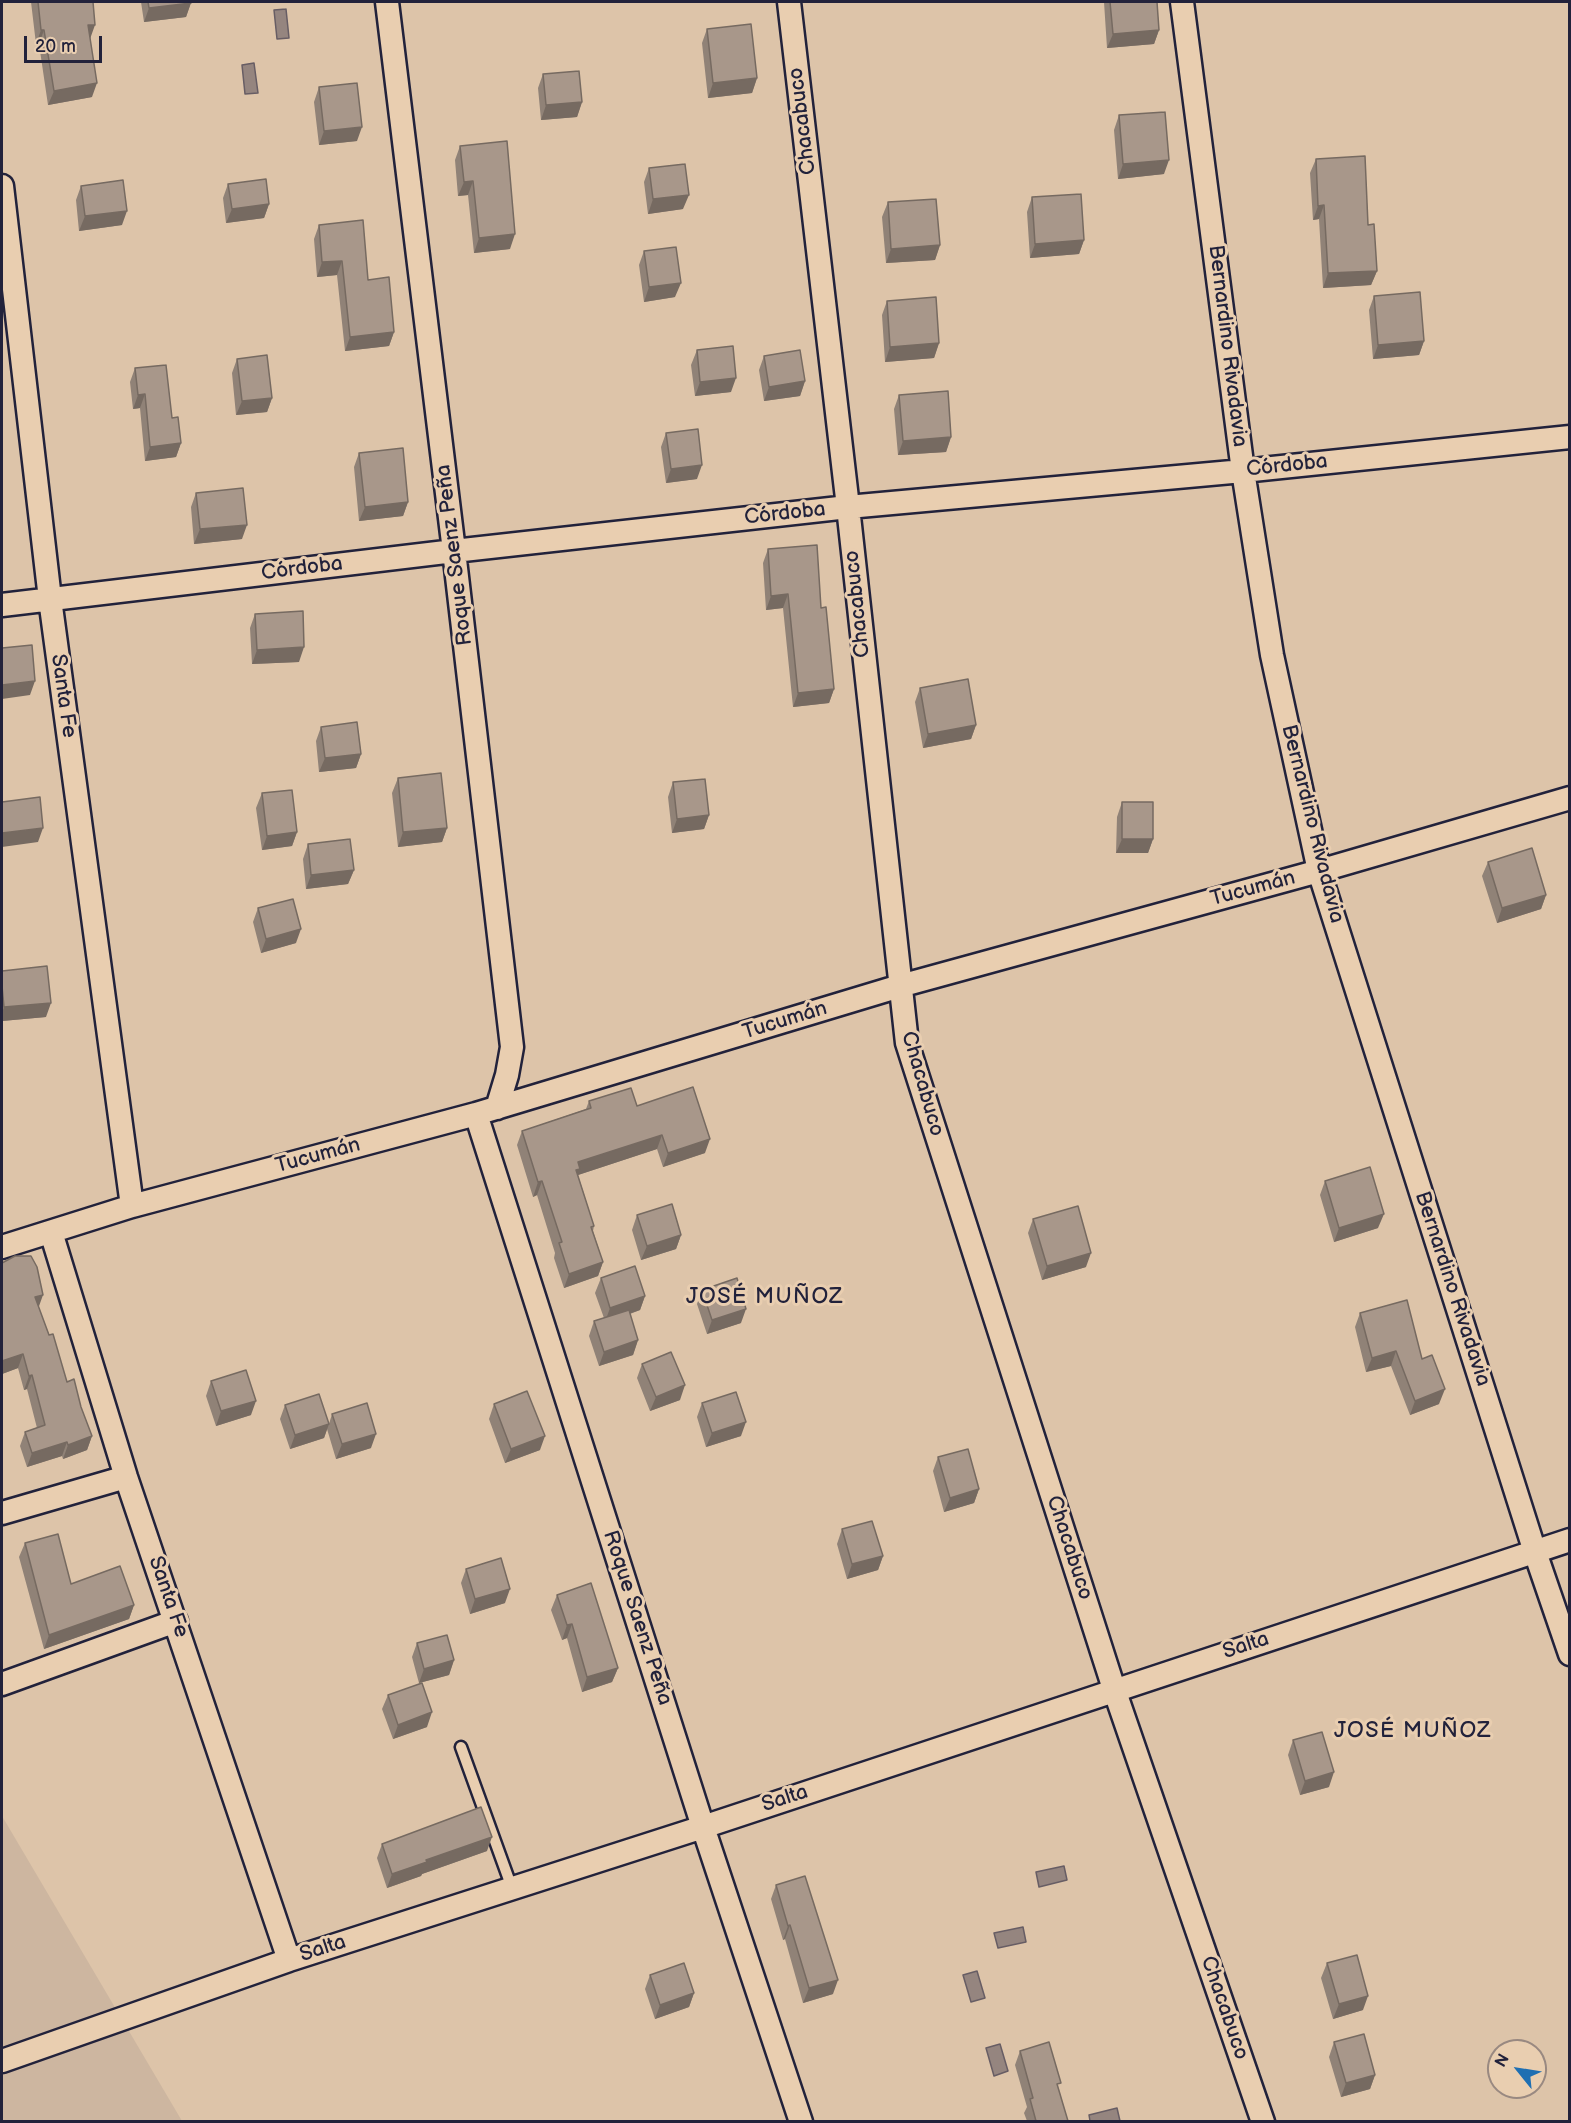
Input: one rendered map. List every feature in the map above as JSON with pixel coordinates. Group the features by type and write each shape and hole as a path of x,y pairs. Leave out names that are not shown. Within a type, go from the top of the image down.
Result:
{"street":[{"name":"Roque Saenz Peña","path":"387,2 512,1047 507,1075 487,1111 703,1827 801,2121"},
{"name":"Chacabuco","path":"789,2 848,507 906,1043 1114,1689 1263,2121"},
{"name":"Bernardino Rivadavia","path":"1182,2 1243,471 1272,655 1319,871 1569,1654"},
{"name":"Santa Fe","path":"2,186 50,599 132,1206"},
{"name":"Córdoba","path":"2,605 848,507 1243,471 1569,437"},
{"name":"Tucumán","path":"2,1247 132,1206 487,1111 900,986 1319,871 1569,798"},
{"name":"Santa Fe","path":"51,1232 126,1477 289,1960"},
{"path":"2,1513 126,1477"},
{"name":"Salta","path":"2,2061 289,1960 703,1827 1569,1540"},
{"path":"2,1684 176,1621"}],"lane":[{"path":"462,1747 512,1888"}],"shaded area":[{"path":"286,9 289,38 277,39 274,10"},
{"path":"254,63 258,93 245,94 242,65"},
{"path":"2,1816 182,2121 2,2121"},
{"path":"1064,1866 1067,1880 1039,1887 1036,1872"},
{"path":"1023,1927 1026,1942 998,1948 994,1933"},
{"path":"977,1971 985,1998 971,2002 963,1975"},
{"path":"1000,2044 1008,2071 994,2076 986,2048"},
{"path":"1117,2108 1120,2121 1090,2121 1089,2115"}],"building":[{"path":"38,2 93,2 95,25 88,25 97,83 54,91 44,30 41,30"},
{"path":"148,2 191,2 191,3 149,8"},
{"path":"1110,2 1157,2 1159,30 1113,34"},
{"path":"751,24 757,78 713,83 707,29"},
{"path":"579,71 582,102 546,105 543,74"},
{"path":"357,83 362,127 324,131 319,87"},
{"path":"1165,112 1169,160 1123,164 1119,115"},
{"path":"507,141 515,234 479,238 473,181 464,182 460,146"},
{"path":"1365,156 1368,225 1374,224 1377,271 1328,273 1324,205 1318,206 1316,159"},
{"path":"685,164 689,195 653,199 649,168"},
{"path":"266,179 269,204 232,209 228,184"},
{"path":"123,180 127,211 85,216 81,186"},
{"path":"1081,194 1084,240 1035,244 1032,197"},
{"path":"936,199 940,245 891,249 888,202"},
{"path":"363,220 368,280 389,277 394,332 350,337 342,261 322,262 319,225"},
{"path":"676,247 681,283 649,287 644,251"},
{"path":"1420,292 1424,341 1378,345 1374,296"},
{"path":"936,297 939,343 890,347 887,301"},
{"path":"733,346 736,378 700,382 697,350"},
{"path":"800,350 805,381 769,387 764,356"},
{"path":"267,355 272,398 242,401 237,359"},
{"path":"166,365 172,418 178,417 181,443 150,447 145,394 138,395 135,368"},
{"path":"948,391 951,437 903,441 899,395"},
{"path":"698,429 702,465 671,469 666,433"},
{"path":"403,448 408,502 365,507 359,453"},
{"path":"243,488 247,525 200,529 196,493"},
{"path":"817,545 821,608 826,607 834,689 798,693 788,594 771,596 768,549"},
{"path":"303,611 304,647 257,650 255,614"},
{"path":"32,645 35,681 2,685 2,648"},
{"path":"968,679 976,725 928,734 920,688"},
{"path":"357,722 361,754 325,758 321,727"},
{"path":"441,773 447,828 403,832 398,778"},
{"path":"705,779 709,815 677,819 673,782"},
{"path":"292,790 297,832 267,836 262,793"},
{"path":"40,797 43,828 2,833 2,802"},
{"path":"1122,802 1153,802 1153,839 1122,839"},
{"path":"350,839 354,870 311,875 308,844"},
{"path":"1532,848 1546,895 1502,908 1488,862"},
{"path":"293,899 301,929 266,939 258,908"},
{"path":"47,966 51,1003 4,1007 2,971"},
{"path":"693,1087 710,1139 668,1153 662,1135 578,1162 580,1169 576,1170 603,1262 569,1274 559,1243 562,1242 542,1181 538,1182 522,1131 591,1108 589,1101 631,1088 637,1106"},
{"path":"1370,1167 1384,1214 1339,1228 1325,1181"},
{"path":"672,1204 681,1235 647,1246 637,1215"},
{"path":"1078,1206 1091,1253 1047,1266 1033,1219"},
{"path":"15,1256 31,1256 37,1267 43,1295 35,1297 49,1335 53,1334 67,1382 74,1379 92,1436 68,1445 67,1442 32,1453 25,1432 45,1425 32,1375 29,1376 23,1354 2,1361 2,1263"},
{"path":"635,1266 645,1296 610,1308 601,1278"},
{"path":"737,1278 746,1309 712,1320 702,1290"},
{"path":"1407,1300 1422,1359 1432,1355 1445,1389 1415,1401 1396,1351 1372,1358 1360,1313"},
{"path":"629,1310 638,1340 604,1352 594,1321"},
{"path":"671,1352 685,1385 656,1397 642,1364"},
{"path":"246,1370 256,1401 221,1411 211,1381"},
{"path":"527,1391 545,1436 511,1449 494,1404"},
{"path":"736,1392 746,1422 712,1433 702,1403"},
{"path":"319,1394 329,1424 295,1435 285,1405"},
{"path":"367,1403 376,1434 342,1444 332,1414"},
{"path":"968,1449 979,1489 950,1498 938,1457"},
{"path":"872,1521 883,1556 852,1564 842,1529"},
{"path":"58,1534 71,1584 120,1566 134,1605 49,1635 25,1543"},
{"path":"501,1558 510,1589 475,1599 466,1569"},
{"path":"591,1583 618,1668 587,1677 572,1624 567,1625 557,1595"},
{"path":"447,1635 454,1660 424,1669 417,1643"},
{"path":"422,1683 432,1712 398,1725 388,1695"},
{"path":"1322,1732 1334,1772 1305,1781 1293,1740"},
{"path":"481,1807 492,1837 392,1874 382,1844"},
{"path":"805,1876 838,1980 809,1988 776,1885"},
{"path":"1357,1955 1368,1996 1339,2004 1327,1963"},
{"path":"684,1963 694,1993 660,2005 650,1975"},
{"path":"1364,2034 1375,2075 1346,2083 1334,2042"},
{"path":"1049,2042 1061,2083 1057,2084 1068,2121 1036,2121 1030,2099 1033,2098 1020,2051"}],"district":[{"name":"JOSÉ MUÑOZ","path":"765,1297"},
{"name":"JOSÉ MUÑOZ","path":"1413,1731"}]}
